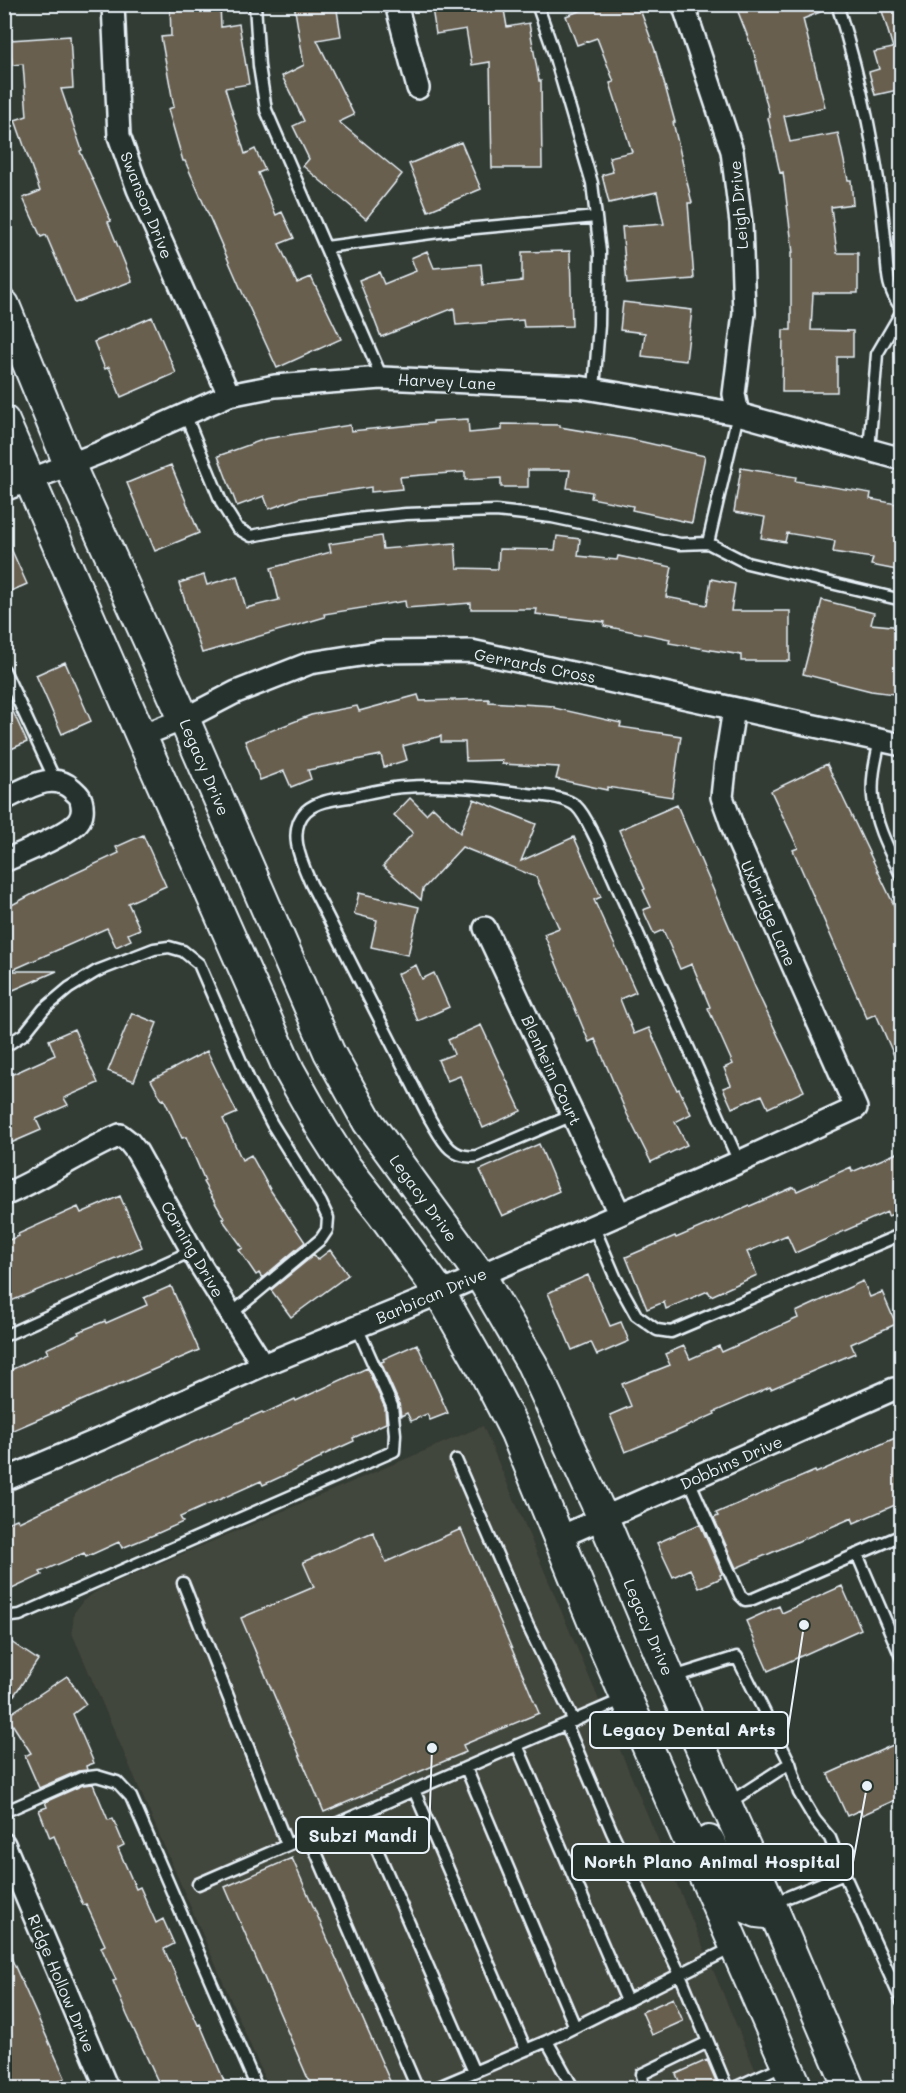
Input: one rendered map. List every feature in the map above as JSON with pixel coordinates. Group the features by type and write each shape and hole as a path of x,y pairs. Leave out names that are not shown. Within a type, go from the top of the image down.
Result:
{"main road":[{"name":"Legacy Drive","path":"4,305 69,464 184,719 329,1052 368,1122 480,1275 532,1364 603,1518 670,1678 773,1909 849,2088"},
{"path":"4,421 17,485 141,736 290,1070 346,1167 440,1293 482,1367 516,1434 626,1698 792,2076"},
{"path":"626,1698 670,1678"},
{"path":"682,1824 703,1833 742,1906 757,1912 773,1909"}],"street":[{"name":"Swanson Drive","path":"113,4 119,135 138,189 229,395"},
{"path":"396,4 418,88"},
{"name":"Leigh Drive","path":"683,4 732,151 741,223 744,313 734,394 738,414"},
{"name":"Harvey Lane","path":"17,485 229,395 275,386 382,378 579,387 738,414 902,459"},
{"name":"Gerrards Cross","path":"141,736 184,719 236,692 310,663 380,652 471,651 902,745"},
{"name":"Uxbridge Lane","path":"734,709 722,797 737,839 856,1108"},
{"path":"4,799 43,782 55,780 68,785 81,797 83,811 78,822 34,848 4,861"},
{"name":"Blenheim Court","path":"485,928 619,1213"},
{"name":"Barbican Drive","path":"4,1480 82,1448 263,1365 440,1293 856,1108"},
{"name":"Corning Drive","path":"4,1195 120,1135 137,1152 192,1251 263,1365"},
{"name":"Dobbins Drive","path":"560,1537 894,1389 902,1389"},
{"name":"Ridge Hollow Drive","path":"4,1844 107,2088"}],"lane":[{"path":"255,4 259,66 266,110 382,378"},
{"path":"537,4 592,183 600,252 599,325 594,390"},
{"path":"837,4 863,95 885,236 888,280 892,295 902,309 877,354 869,450"},
{"path":"326,247 454,230 596,217"},
{"path":"185,414 222,504 237,528 251,536 366,518 406,514 496,511 552,517 680,544 708,543 747,563 902,600"},
{"path":"708,543 738,414"},
{"path":"4,670 55,780"},
{"path":"880,740 873,773 872,796 884,839 902,877"},
{"path":"573,1115 477,1156 465,1158 455,1154 446,1144 430,1119 297,852 299,822 307,811 316,805 333,800 401,787 434,786 470,786 547,797 566,801 576,806 597,841 739,1162"},
{"path":"4,1047 24,1034 44,1010 69,988 97,971 154,949 169,947 183,951 199,964 249,1080 272,1124 328,1218 327,1230 321,1239 231,1314"},
{"path":"593,1225 616,1279 636,1315 657,1330 671,1332 902,1234"},
{"path":"4,1336 192,1251"},
{"path":"4,1617 20,1615 394,1451 392,1406 357,1327"},
{"path":"456,1460 570,1722 612,1832 680,1974 727,2088"},
{"path":"689,1480 740,1595 745,1600 753,1599 902,1535"},
{"path":"857,1554 902,1659"},
{"path":"183,1583 287,1845"},
{"path":"670,1678 737,1657 790,1763 799,1793 815,1820 830,1838 902,2002"},
{"path":"198,1884 626,1698"},
{"path":"517,1745 627,2001"},
{"path":"726,1804 790,1763"},
{"path":"466,1768 575,2027"},
{"path":"4,1812 81,1778 97,1776 117,1782 131,1797 257,2088"},
{"path":"414,1790 526,2050"},
{"path":"361,1813 474,2072"},
{"path":"309,1836 417,2088"},
{"path":"773,1909 844,1874"},
{"path":"435,2088 547,2041 735,1946"},
{"path":"547,2041 573,2088"},
{"path":"645,2088 642,2074 708,2042"},
{"path":"734,2088 792,2076"}],"shaded area":[{"path":"483,1426 763,2088 269,2088 72,1633 74,1613 83,1601 100,1589"}],"building":[{"path":"170,4 220,4 221,27 239,24 249,84 225,88 245,154 255,149 265,170 258,173 276,215 282,212 294,238 279,244 297,283 311,277 341,339 277,368 185,161 183,161 168,109 174,107 161,37 171,36"},
{"path":"294,4 336,4 341,36 317,40 354,115 339,122 402,174 366,219 303,166 309,159 293,126 304,121 282,76 304,65"},
{"path":"453,4 503,4 507,27 529,23 539,81 541,81 542,168 492,168 490,62 472,65 466,29 436,34 432,8"},
{"path":"598,4 638,4 655,50 675,122 673,122 692,203 688,203 694,279 627,284 622,227 664,224 657,192 609,203 602,175 613,172 609,157 632,152 610,83 614,82 597,38 577,45 566,16"},
{"path":"735,4 830,4 830,8 803,19 825,107 784,116 790,142 838,133 848,180 851,180 853,204 831,207 837,253 858,253 858,293 813,293 811,330 853,331 853,357 837,357 837,392 782,392 783,330 791,330 791,253 793,253 783,172 780,173 768,118 770,117 754,53"},
{"path":"880,4 902,4 902,89 875,95 869,72 879,69 874,52 893,48"},
{"path":"70,36 73,88 61,89 82,150 80,151 111,221 108,222 132,281 75,303 46,235 41,237 23,198 40,191 15,120 27,116 23,64 12,65 10,40"},
{"path":"461,142 481,189 428,211 409,164"},
{"path":"427,251 434,268 481,264 483,285 522,281 522,252 570,251 572,326 524,327 523,320 456,325 454,308 381,337 359,280 379,272 384,284 416,271 411,258"},
{"path":"623,302 692,310 686,361 642,356 645,333 620,330"},
{"path":"152,317 176,373 121,397 109,367 105,369 94,342"},
{"path":"468,419 469,433 502,430 502,424 560,425 560,427 630,439 705,456 692,523 632,510 633,506 591,498 592,492 567,488 570,470 528,470 528,487 501,487 501,478 465,480 465,472 400,477 402,489 371,492 371,487 299,498 269,509 264,496 237,506 218,456 265,439 350,425 351,431"},
{"path":"171,465 199,533 155,551 127,483"},
{"path":"741,468 796,477 795,481 871,493 870,499 902,505 902,571 871,565 873,558 833,552 835,541 787,533 785,542 761,538 765,517 734,512"},
{"path":"4,533 27,584 4,594"},
{"path":"381,536 383,549 455,543 457,568 498,569 499,549 555,550 557,536 580,539 578,556 617,560 618,556 672,567 666,597 707,605 711,579 735,584 731,611 790,611 790,661 741,661 741,655 669,643 670,639 604,626 605,622 536,614 537,609 471,609 471,603 406,608 405,601 324,614 325,617 202,653 179,583 204,575 207,585 237,576 246,608 279,600 271,568 331,552 329,544"},
{"path":"822,600 874,613 871,624 902,627 902,695 871,691 803,674"},
{"path":"65,662 91,721 62,734 36,675"},
{"path":"4,692 27,742 4,752"},
{"path":"418,695 420,701 489,699 489,702 554,706 554,708 621,723 620,727 681,736 672,797 607,787 607,790 556,779 559,767 502,764 503,760 466,761 465,742 441,742 441,736 403,746 407,760 384,767 381,755 308,770 311,779 291,787 284,771 260,780 245,741 311,715 357,706 359,711"},
{"path":"827,764 902,922 902,1074 876,1014 867,1018 793,850 798,848 771,791"},
{"path":"410,798 426,814 433,807 460,833 474,799 536,824 521,861 574,837 601,897 594,900 636,992 620,999 634,1034 649,1028 677,1090 679,1089 691,1114 675,1122 687,1145 651,1162 627,1114 595,1039 589,1042 544,934 559,928 536,877 462,847 423,889 421,900 383,866 413,833 394,815"},
{"path":"677,805 755,987 804,1091 768,1108 762,1095 732,1108 723,1088 731,1085 724,1068 733,1064 708,1008 710,1007 692,964 680,969 663,930 654,934 643,910 651,907 619,830"},
{"path":"143,835 166,886 128,903 140,929 128,934 131,940 116,947 107,928 10,971 57,971 4,994 4,909 119,853 116,847"},
{"path":"359,893 419,907 408,955 371,947 377,920 354,914"},
{"path":"416,965 422,979 434,973 449,1007 418,1021 397,974"},
{"path":"132,1013 157,1023 134,1081 108,1071"},
{"path":"481,1025 521,1111 483,1128 460,1076 447,1081 438,1060 454,1054 448,1040"},
{"path":"74,1029 98,1083 64,1098 68,1105 36,1119 41,1130 4,1146 4,1078 55,1055 49,1040"},
{"path":"207,1051 237,1113 223,1119 242,1160 251,1155 271,1191 305,1242 262,1278 259,1273 256,1275 239,1250 243,1248 222,1219 224,1218 203,1182 205,1181 186,1137 182,1138 164,1099 162,1100 151,1080"},
{"path":"539,1144 559,1191 502,1216 480,1170"},
{"path":"902,1151 902,1211 888,1216 887,1212 795,1253 787,1235 747,1252 757,1275 711,1296 708,1291 666,1309 664,1302 647,1309 626,1257 794,1187 797,1191 851,1167 852,1172"},
{"path":"120,1196 142,1247 4,1304 4,1242 78,1207 81,1213"},
{"path":"330,1250 348,1275 291,1317 271,1290 314,1255 317,1260"},
{"path":"588,1275 610,1326 621,1322 629,1341 597,1355 591,1342 572,1350 548,1293"},
{"path":"863,1281 870,1297 882,1292 896,1324 851,1344 855,1353 771,1389 770,1387 714,1412 715,1414 625,1452 610,1415 631,1406 622,1384 670,1365 665,1354 684,1346 690,1359 719,1346 722,1352 798,1318 796,1312"},
{"path":"171,1286 199,1350 4,1434 4,1373 48,1353 46,1349 79,1334 78,1332 105,1321 106,1323 147,1305 144,1298"},
{"path":"417,1344 448,1413 430,1420 427,1414 411,1421 407,1413 401,1416 399,1403 381,1362"},
{"path":"367,1368 385,1408 386,1423 353,1438 354,1441 321,1458 263,1485 261,1481 180,1517 183,1522 156,1534 122,1548 119,1542 86,1557 84,1553 40,1572 42,1575 12,1589 4,1572 4,1524 17,1519 19,1522 94,1486 262,1412 263,1414 295,1399 296,1401"},
{"path":"902,1435 902,1502 854,1523 852,1518 736,1568 714,1518 718,1516 716,1513"},
{"path":"700,1524 722,1574 721,1578 699,1588 690,1569 673,1577 657,1543"},
{"path":"461,1529 539,1713 463,1745 466,1752 324,1812 241,1618 314,1587 303,1562 373,1532 386,1562"},
{"path":"842,1586 861,1629 768,1671 746,1621 779,1606 782,1613"},
{"path":"11,1642 38,1660 4,1710 4,1651"},
{"path":"67,1676 86,1704 73,1714 94,1763 86,1766 87,1770 78,1771 39,1788 25,1756 31,1753 7,1716"},
{"path":"902,1741 902,1797 862,1815 860,1810 847,1816 828,1774"},
{"path":"93,1784 108,1820 113,1819 124,1845 118,1848 136,1889 140,1887 156,1923 163,1919 174,1944 164,1949 198,2025 200,2024 227,2088 161,2088 127,2015 113,1981 116,1980 101,1947 105,1945 86,1904 83,1905 54,1836 50,1838 39,1810 47,1807 45,1802 83,1785"},
{"path":"292,1858 393,2088 312,2088 225,1887"},
{"path":"4,1942 65,2078 59,2081 63,2088 4,2088"},
{"path":"673,1998 683,2021 652,2035 642,2012"},
{"path":"707,2060 719,2088 682,2088 676,2074"}],"place":[{"name":"Legacy Dental Arts","path":"804,1625"},
{"name":"Subzi Mandi","path":"432,1748"},
{"name":"North Plano Animal Hospital","path":"867,1786"}]}
